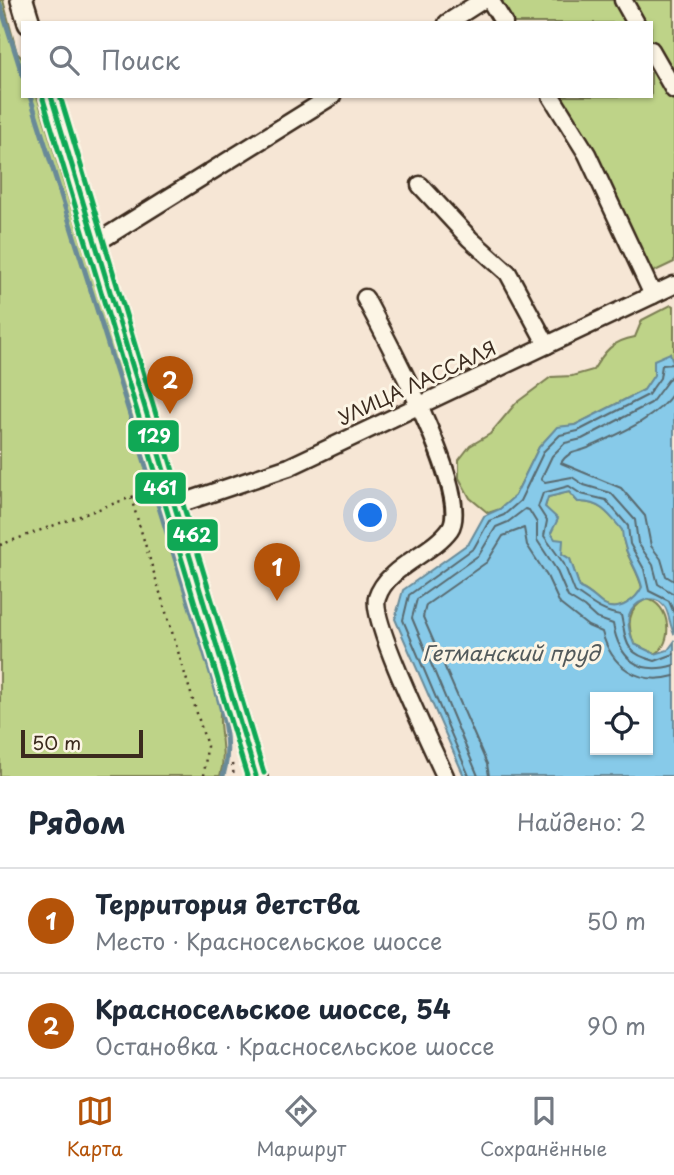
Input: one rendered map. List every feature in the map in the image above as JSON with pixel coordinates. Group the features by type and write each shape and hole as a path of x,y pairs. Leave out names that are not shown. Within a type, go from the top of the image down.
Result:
{"main road":[{"path":"22,0 28,21"},
{"path":"52,98 256,776"}],"street":[{"path":"450,21 483,0"},
{"path":"490,0 503,21"},
{"path":"623,0 635,21"},
{"path":"653,53 674,90"},
{"path":"96,243 329,98"},
{"path":"552,98 587,154 653,295"},
{"path":"420,185 470,239 508,273 547,345"},
{"name":"УЛИЦА ЛАССАЛЯ","path":"173,506 289,467 674,285"},
{"path":"365,298 420,405 450,490 452,527 431,548 388,582 377,599 379,621 445,776"}],"path":[{"path":"0,545 147,492"},
{"path":"131,498 207,746 204,776"}],"green space":[{"path":"0,0 3,0 17,53 21,57 21,98 38,98 222,699 220,718 223,757 220,776 0,776"},
{"path":"674,0 674,262 651,273 559,98 653,98 653,21 512,21 500,2"},
{"path":"671,305 674,306 674,366 670,353 644,390 575,425 557,428 539,447 515,496 500,509 488,513 470,498 459,478 459,460 470,446 490,434 516,403 551,377 572,376 593,370 610,348 620,341 635,337 642,320"},
{"path":"569,492 578,502 586,502 604,510 623,530 627,553 642,588 636,597 626,604 609,607 580,588 570,559 562,554 551,533 552,516 545,507 548,497"},
{"path":"646,599 661,608 667,624 665,642 655,654 634,644 630,630 632,613"}],"water":[{"name":"Гетманский пруд","path":"670,353 674,366 674,634 665,607 655,600 644,600 635,606 629,616 629,623 634,644 655,654 668,650 674,642 674,776 464,776 395,619 403,590 469,543 484,516 500,509 515,496 539,447 557,427 575,425 644,390 654,375 654,360","holes":["569,492 578,502 598,506 622,530 625,546 642,587 626,604 609,607 580,588 570,559 562,554 563,540 555,539 551,533 558,519 545,507 548,497"]}],"waterway":[{"path":"0,4 21,71"},
{"path":"31,98 219,699 227,746 223,776"}],"transit line":[{"name":"129","path":"52,98 256,776"},
{"name":"462","path":"61,98 264,773"},
{"name":"461","path":"43,99 247,776"}],"place":[{"name":"Красносельское шоссе, 54","path":"170,414"},
{"name":"Территория детства","path":"277,601"}]}
